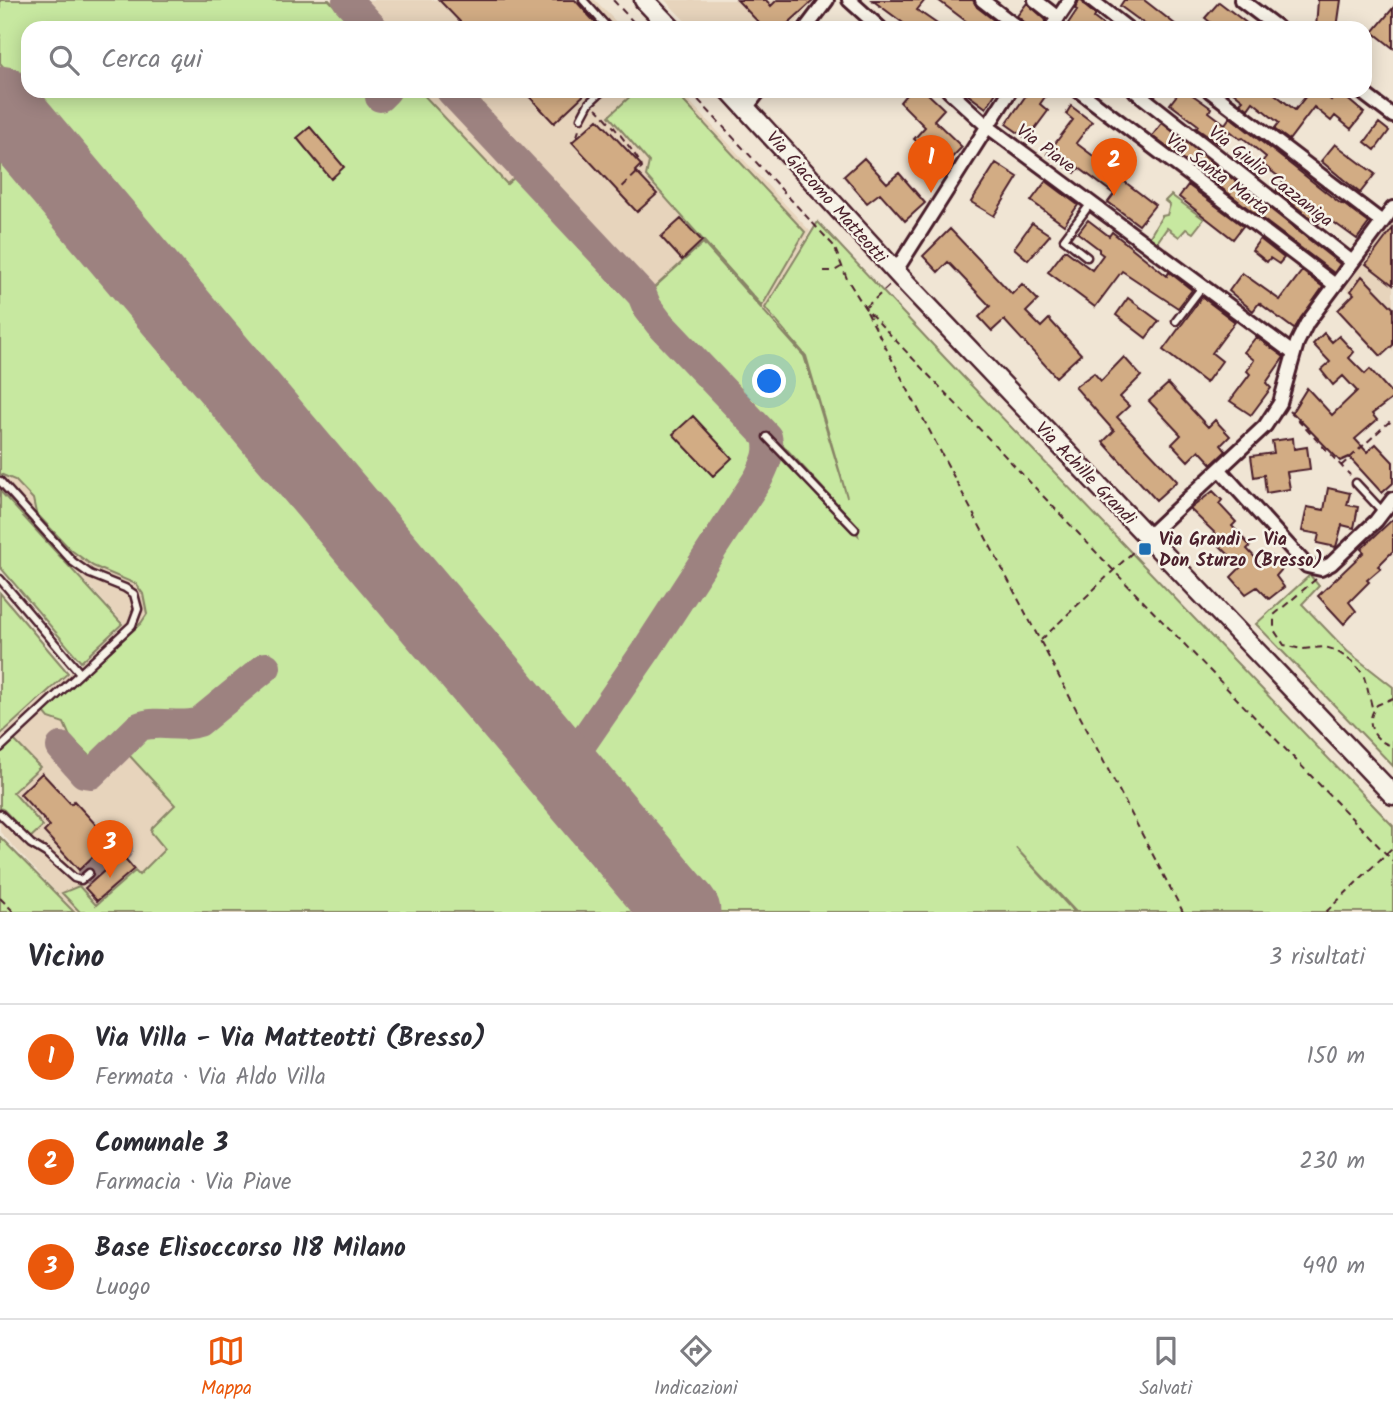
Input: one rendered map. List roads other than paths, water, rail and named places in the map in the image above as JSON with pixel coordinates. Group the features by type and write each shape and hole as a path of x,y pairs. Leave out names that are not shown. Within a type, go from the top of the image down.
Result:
{"street":[{"path":"645,0 664,21"},
{"path":"811,21 827,0"},
{"path":"849,0 872,21"},
{"path":"982,0 1009,21"},
{"path":"1035,0 1051,21"},
{"path":"1057,21 1070,0"},
{"path":"1091,0 1119,21"},
{"path":"1241,0 1269,21"},
{"name":"Via Giacomo Matteotti","path":"737,98 892,279"},
{"path":"746,108 754,98"},
{"name":"Via Piave","path":"957,98 987,126 1294,354"},
{"path":"892,279 1005,98"},
{"name":"Via Santa Marta","path":"1088,98 1335,285"},
{"name":"Via Giulio Cazzaniga","path":"1144,98 1352,262"},
{"path":"1219,98 1382,222"},
{"path":"1369,98 1393,116"},
{"path":"1143,542 1265,426 1280,403 1294,354 1307,323 1393,208"},
{"name":"Via Achille Grandi","path":"892,279 1143,542 1391,792"},
{"path":"1220,470 1307,566 1321,569 1331,564 1376,521 1393,499"}],"lane":[{"path":"583,0 602,21"},
{"path":"581,118 594,98"},
{"path":"1087,257 1064,239 1091,203"},
{"path":"1176,321 1202,286"},
{"path":"766,437 855,529"},
{"path":"0,481 73,562 95,577 128,589 136,598 138,612 132,625 0,748"},
{"path":"1356,482 1383,512"},
{"path":"0,579 80,673"},
{"path":"0,814 31,844 46,853 74,878 81,880 89,873"}],"place":[{"name":"Via Villa - Via Matteotti (Bresso)","path":"931,193"},
{"name":"Comunale 3","path":"1114,196"},
{"name":"Via Grandi - Via Don Sturzo (Bresso)","path":"1145,549"},
{"name":"Base Elisoccorso 118 Milano","path":"110,878"}]}
